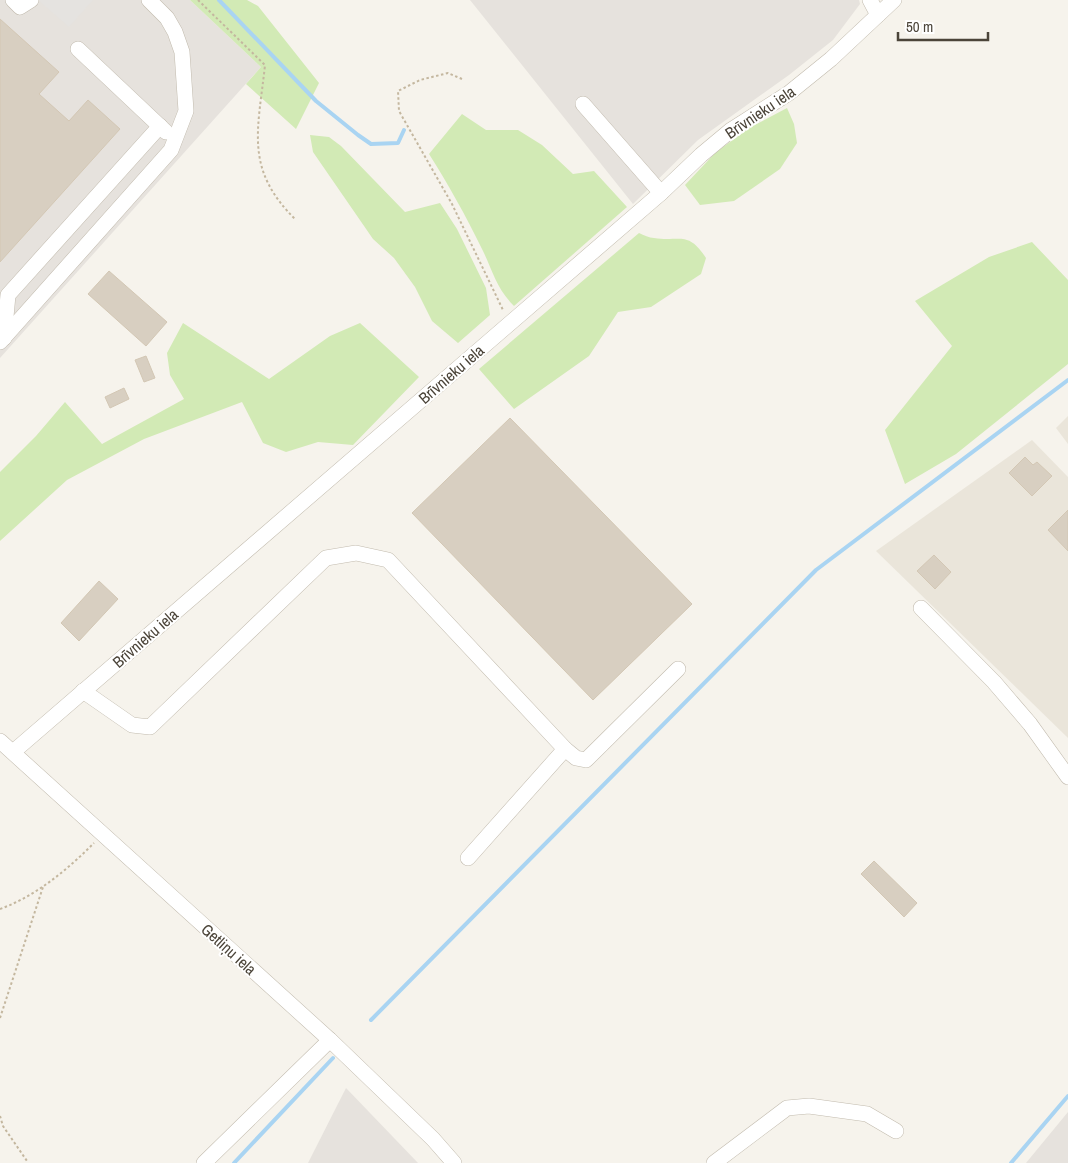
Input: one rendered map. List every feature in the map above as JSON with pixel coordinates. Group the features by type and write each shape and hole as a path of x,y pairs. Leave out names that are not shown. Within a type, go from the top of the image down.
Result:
{"street":[{"path":"13,0 20,7 31,0"},
{"path":"2,340 171,150 186,110 182,52 175,32 167,18 149,0"},
{"path":"870,0 878,15"},
{"name":"Brīvnieku iela","path":"12,752 510,324 661,193 701,155 731,130 789,93 831,59 894,0"},
{"path":"78,49 175,140"},
{"path":"583,104 661,193"},
{"path":"2,340 8,295 160,126"},
{"path":"83,691 132,725 150,727 326,558 356,553 388,560 576,758 586,760 678,669"},
{"path":"922,608 994,682 1030,724 1068,777"},
{"name":"Getliņu iela","path":"0,741 330,1040 427,1133 454,1163"},
{"path":"468,858 565,748"},
{"path":"204,1163 330,1040"},
{"path":"714,1163 787,1108 809,1106 867,1114 896,1131"}],"path":[{"path":"198,0 266,66 258,146 261,172 281,205 296,220"},
{"path":"462,79 448,73 420,80 398,91 399,111 452,204 510,324"},
{"path":"0,909 43,887 71,866 103,834"},
{"path":"0,1018 43,887"},
{"path":"0,1116 3,1126 27,1161"}],"shaded area":[{"path":"0,0 190,0 261,67 0,358"},
{"path":"38,0 93,0 69,27"},
{"path":"470,0 859,0 860,4 833,40 789,75 698,140 633,204"},
{"path":"1068,416 1068,444 1056,428"},
{"path":"1032,440 1068,477 1068,738 876,551"},
{"path":"346,1088 418,1163 308,1163"},
{"path":"1068,1112 1068,1163 1026,1163"}],"green space":[{"path":"190,0 247,0 258,6 319,83 296,129 246,84 261,67"},
{"path":"787,108 794,124 797,143 780,169 734,201 700,205 685,185 716,152 751,127"},
{"path":"462,114 486,130 518,130 542,145 573,174 594,171 627,207 514,306 499,286 470,224 429,154"},
{"path":"310,135 329,137 341,146 405,212 440,203 457,229 486,288 490,315 458,343 432,321 415,287 394,258 373,239 313,152"},
{"path":"639,233 652,238 688,240 700,249 706,258 701,274 651,307 618,312 589,356 514,409 479,369"},
{"path":"1032,242 1068,280 1068,364 956,454 905,484 885,430 952,346 915,301 989,257"},
{"path":"183,323 269,379 330,336 360,323 419,377 353,445 318,442 286,452 263,443 242,402 144,439 67,480 0,541 0,472 36,436 65,402 102,444 184,399 170,375 167,353"}],"building":[{"path":"0,19 59,72 39,94 69,121 88,100 120,129 0,262"},
{"path":"109,271 167,322 146,346 88,294"},
{"path":"146,356 155,378 144,382 135,360"},
{"path":"124,388 129,399 110,408 105,397"},
{"path":"510,418 692,604 593,700 412,513"},
{"path":"1025,457 1033,465 1037,462 1052,476 1032,496 1009,473"},
{"path":"1068,510 1068,551 1048,530"},
{"path":"934,555 951,572 935,589 917,571"},
{"path":"99,581 118,599 79,641 61,623"},
{"path":"874,861 917,903 904,917 861,874"}],"waterway":[{"path":"219,0 316,101 358,135 371,144 398,143 404,130"},
{"path":"371,1020 816,570 1068,380"},
{"path":"234,1163 333,1058"},
{"path":"1011,1163 1068,1096"}]}
